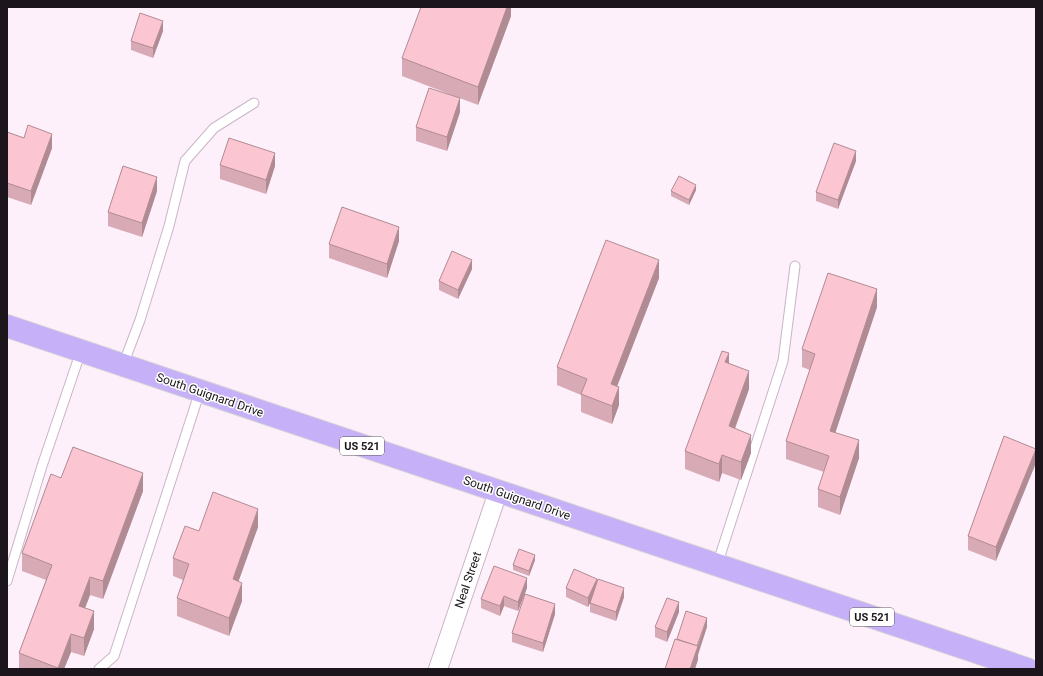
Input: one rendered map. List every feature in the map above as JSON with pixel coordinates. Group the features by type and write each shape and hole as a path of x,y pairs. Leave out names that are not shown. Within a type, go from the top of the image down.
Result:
{"highway":[{"name":"South Guignard Drive","path":"7,326 1027,669"}],"street":[{"name":"Neal Street","path":"438,669 498,492"}],"lane":[{"path":"123,365 140,320 169,226 185,161 214,128 254,103"},
{"path":"718,565 783,361 796,266"},
{"path":"7,581 42,466 81,351"},
{"path":"99,669 114,656 200,391"}],"building":[{"path":"421,7 507,7 478,87 402,58"},
{"path":"140,13 163,21 153,48 131,41"},
{"path":"429,88 460,98 447,137 416,127"},
{"path":"28,125 52,134 31,191 7,183 7,132 24,138"},
{"path":"229,138 275,153 266,180 220,165"},
{"path":"834,143 856,151 838,200 816,192"},
{"path":"123,166 157,177 142,223 108,212"},
{"path":"679,176 696,185 689,200 671,191"},
{"path":"342,207 399,227 387,264 329,244"},
{"path":"606,240 659,260 611,384 619,387 612,406 581,394 587,379 557,367"},
{"path":"452,251 472,260 458,290 439,281"},
{"path":"828,273 877,289 830,431 859,440 840,497 818,489 829,456 786,441 815,354 802,349"},
{"path":"722,351 729,353 725,362 749,371 729,426 751,435 741,462 722,455 719,464 685,451"},
{"path":"1004,436 1036,449 996,547 968,536"},
{"path":"73,447 143,473 103,581 90,577 79,606 94,611 84,638 71,634 58,668 19,653 52,565 22,553 51,474 61,478"},
{"path":"213,492 258,509 233,579 242,583 229,618 177,598 189,564 173,558 185,526 199,531"},
{"path":"519,549 535,555 529,571 513,565"},
{"path":"494,566 527,578 518,602 504,596 500,606 481,599"},
{"path":"574,569 597,579 588,598 566,588"},
{"path":"598,579 624,588 616,612 590,603"},
{"path":"525,594 555,604 543,643 512,633"},
{"path":"667,598 679,602 667,632 655,627"},
{"path":"686,611 707,618 697,646 677,639"},
{"path":"675,639 698,646 690,669 665,669"}]}
